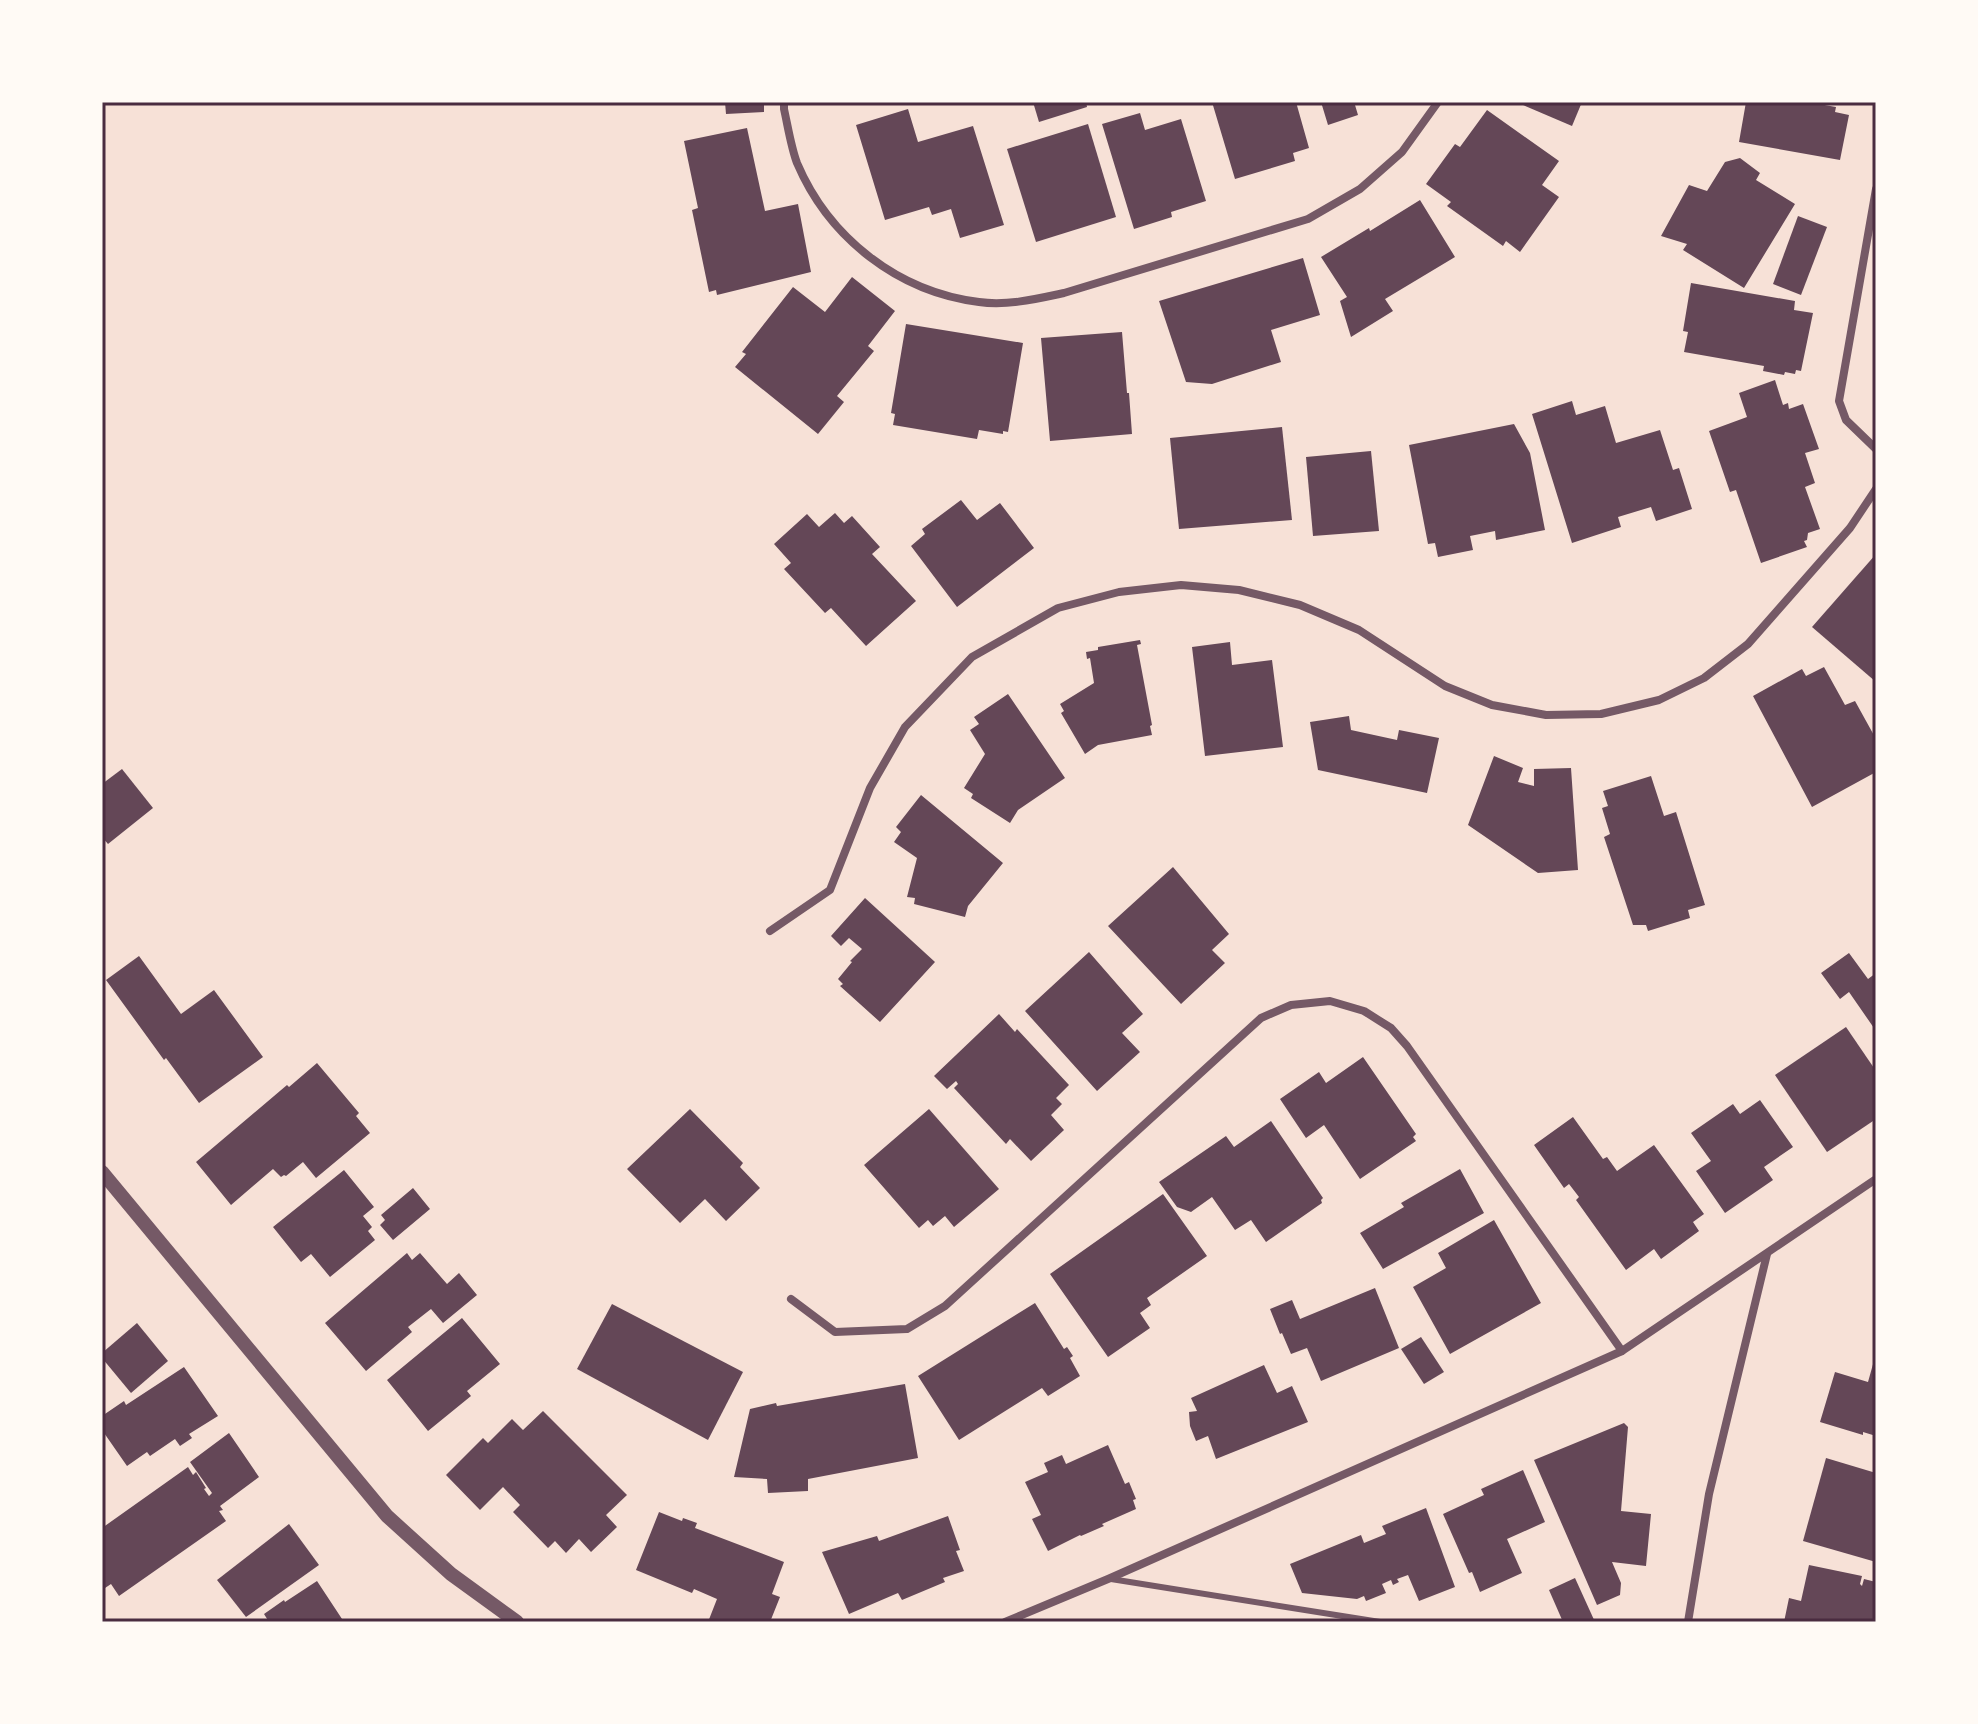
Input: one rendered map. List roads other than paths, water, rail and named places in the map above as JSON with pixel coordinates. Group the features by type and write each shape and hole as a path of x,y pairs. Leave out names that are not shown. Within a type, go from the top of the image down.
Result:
{"street":[{"path":"784,102 797,161 819,205 851,243 887,271 928,290 980,302 1026,301 1064,293 1308,219 1360,189 1402,152 1438,102"},
{"path":"1876,189 1839,401 1846,420 1876,449"},
{"path":"770,931 830,890 870,788 905,727 972,657 1058,608 1119,592 1181,585 1239,590 1300,605 1359,630 1445,686 1492,705 1546,715 1601,714 1659,700 1704,678 1748,644 1850,528 1876,489"},
{"path":"791,1299 835,1332 907,1329 945,1306 1261,1018 1291,1005 1330,1001 1364,1011 1391,1028 1407,1046 1622,1351"},
{"path":"102,1172 387,1516 451,1574 517,1622"},
{"path":"1005,1622 1622,1351 1876,1179"},
{"path":"1688,1622 1709,1494 1767,1253"}],"lane":[{"path":"1108,1579 1380,1622"}]}
